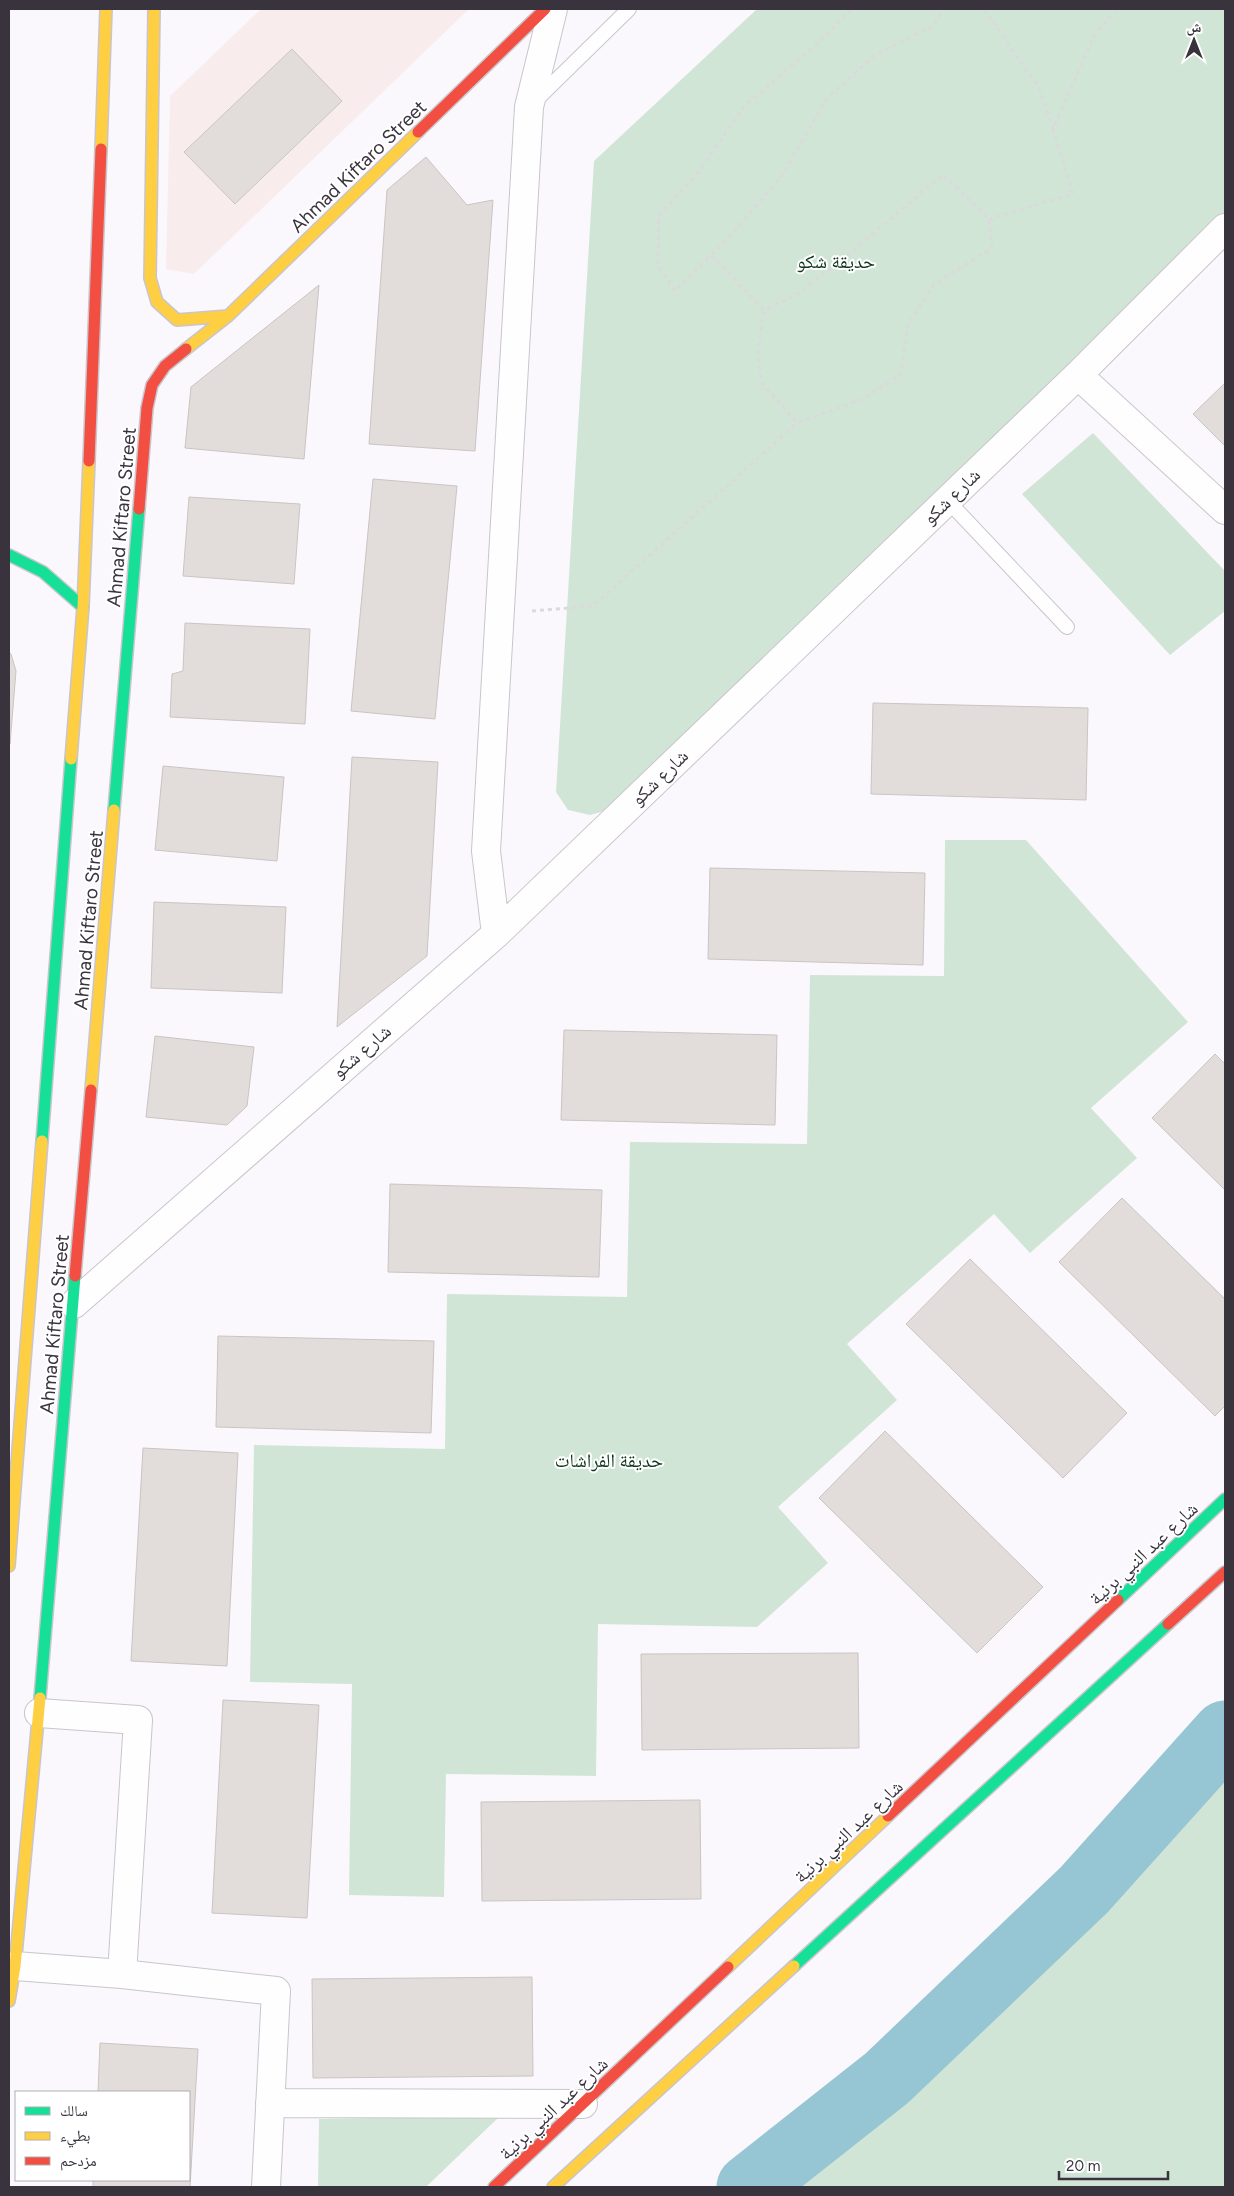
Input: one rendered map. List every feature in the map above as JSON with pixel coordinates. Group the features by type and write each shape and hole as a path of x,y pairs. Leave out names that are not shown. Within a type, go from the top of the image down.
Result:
{"main road":[{"name":"Ahmad Kiftaro Street","path":"9,1566 11,1508 83,607 106,9"},
{"path":"154,9 150,278 157,302 177,320 228,316"},
{"name":"Ahmad Kiftaro Street","path":"9,2001 15,1966 40,1713 147,408 152,385 165,366 228,316 545,9"},
{"path":"9,555 43,572 83,607"},
{"name":"شارع عبد النبي برنية","path":"494,2187 1225,1499"},
{"path":"554,2187 1225,1572"}],"street":[{"path":"496,934 486,851 529,107 553,9"},
{"name":"شارع شكو","path":"74,1304 496,934 1078,374 1225,228"},
{"path":"1078,374 1225,510"},
{"path":"40,1713 138,1720 122,1974"},
{"path":"15,1966 122,1974 276,1990 266,2187"},
{"path":"270,2103 583,2104"}],"lane":[{"path":"529,107 629,9"},
{"path":"947,500 1067,627"}],"path":[{"path":"851,9 814,47 744,106 698,172 659,215 658,266 675,291 733,233 784,172 825,100 875,55 933,26 944,9"},
{"path":"984,9 1039,88 1073,194 989,219"},
{"path":"1053,129 1095,34 1117,9"},
{"path":"500,614 593,606 797,423 863,399 902,374 908,325 934,284 992,248 989,219 943,174 858,247 795,296 764,310"},
{"path":"711,255 764,310"},
{"path":"764,310 758,350 762,382 797,423"}],"shaded area":[{"path":"261,9 469,9 194,274 166,269 170,96"}],"green space":[{"name":"حديقة شكو","path":"757,9 1225,9 1225,219 608,810 590,815 568,810 556,792 594,161"},
{"path":"1093,433 1225,571 1225,611 1170,655 1022,494"},
{"name":"حديقة الفراشات","path":"945,840 1026,840 1188,1022 1091,1108 1137,1158 1030,1253 994,1214 847,1344 897,1400 778,1507 828,1563 757,1627 598,1624 596,1776 446,1774 444,1897 349,1895 352,1684 250,1682 254,1445 445,1449 447,1294 627,1297 630,1142 807,1144 810,975 944,976"},
{"path":"1225,1769 1225,2187 788,2187 903,2096 1102,1907"},
{"path":"500,2116 426,2187 318,2187 319,2119"}],"building":[{"path":"292,49 342,101 235,204 184,152"},
{"path":"426,157 467,205 493,200 475,451 369,444 387,190"},
{"path":"319,285 304,459 185,448 191,387"},
{"path":"1225,383 1225,446 1193,414"},
{"path":"373,479 457,486 435,719 351,711"},
{"path":"189,497 300,504 294,584 183,576"},
{"path":"185,623 310,629 305,724 170,717 172,674 183,671"},
{"path":"9,652 16,671 10,744"},
{"path":"873,703 1088,708 1086,800 871,794"},
{"path":"352,757 438,762 427,956 337,1027"},
{"path":"163,766 284,777 277,861 155,850"},
{"path":"710,868 925,873 923,965 708,959"},
{"path":"154,902 286,907 282,993 151,988"},
{"path":"564,1030 777,1035 775,1125 561,1120"},
{"path":"155,1036 254,1047 247,1106 227,1125 146,1117"},
{"path":"1215,1054 1225,1064 1225,1190 1152,1118"},
{"path":"390,1184 602,1190 599,1277 388,1272"},
{"path":"1122,1198 1225,1299 1225,1406 1215,1416 1059,1262"},
{"path":"970,1259 1127,1413 1063,1478 906,1324"},
{"path":"218,1336 434,1341 431,1433 216,1427"},
{"path":"885,1431 1043,1587 977,1653 819,1498"},
{"path":"143,1448 238,1453 227,1666 131,1661"},
{"path":"858,1653 859,1748 642,1750 641,1654"},
{"path":"223,1700 319,1705 307,1918 212,1913"},
{"path":"700,1800 701,1899 482,1901 481,1802"},
{"path":"532,1977 533,2076 313,2078 312,1979"},
{"path":"100,2043 198,2049 190,2187 93,2187 93,2181 190,2181 190,2091 98,2091"}],"waterway":[{"path":"749,2187 887,2078 1084,1890 1225,1733"}],"traffic: fast":[{"path":"114,810 139,509"},
{"path":"9,555 43,572 83,607"},
{"path":"42,1141 71,759"},
{"path":"40,1698 75,1276"},
{"path":"1118,1600 1225,1499"},
{"path":"794,1966 1168,1624"}],"traffic: slow":[{"path":"101,149 106,9"},
{"path":"154,9 150,278 157,302 177,320 228,316"},
{"path":"186,349 228,316 418,132"},
{"path":"71,759 83,607 89,461"},
{"path":"91,1090 114,810"},
{"path":"9,1566 42,1141"},
{"path":"9,2001 15,1966 40,1698"},
{"path":"728,1967 888,1816"},
{"path":"553,2187 794,1966"}],"traffic: jam":[{"path":"418,132 545,9"},
{"path":"89,461 101,149"},
{"path":"139,509 147,408 152,385 165,366 186,349"},
{"path":"75,1276 91,1090"},
{"path":"1168,1624 1225,1572"},
{"path":"888,1816 1118,1600"},
{"path":"494,2187 728,1967"}]}
